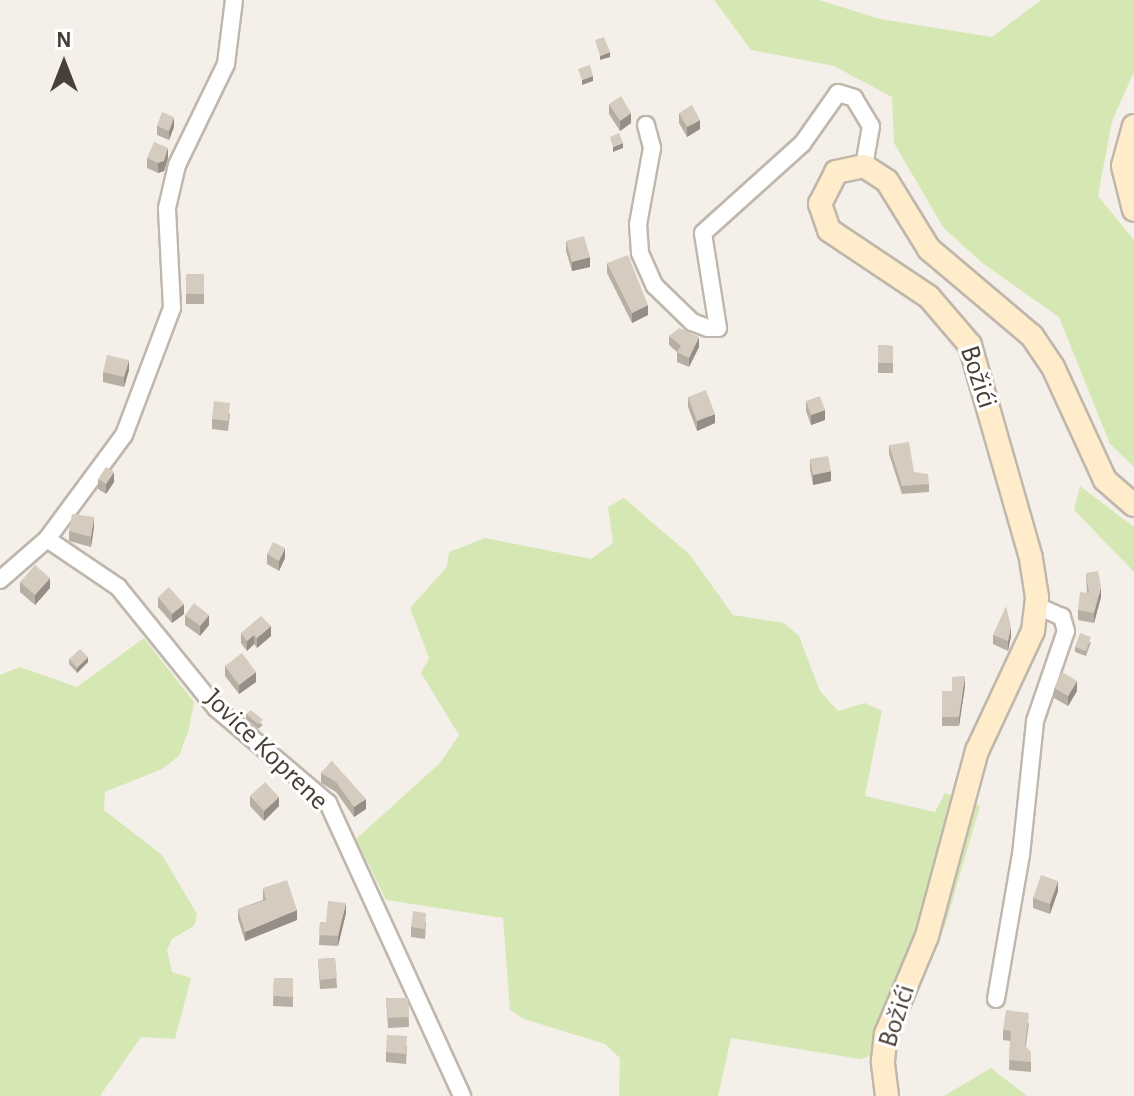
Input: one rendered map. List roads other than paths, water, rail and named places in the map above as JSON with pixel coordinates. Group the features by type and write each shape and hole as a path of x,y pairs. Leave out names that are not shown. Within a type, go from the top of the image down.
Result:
{"main road":[{"path":"1134,126 1123,166 1134,210"},
{"name":"Božići","path":"887,1096 883,1061 886,1034 927,936 977,751 1029,640 1037,606 1031,558 965,336 929,297 841,241 821,215 830,178 848,166 864,166 887,181 929,249 1041,346 1097,468 1112,490 1134,505"}],"street":[{"path":"0,580 47,539 124,435 172,308 167,208 177,165 226,64 234,0"},
{"path":"646,125 652,148 638,224 640,253 655,286 692,322 708,328 718,328 703,233 802,144 838,93 854,98 871,126 864,166"},
{"name":"Jovice Koprene","path":"47,539 118,587 216,708 328,803 462,1096"},
{"path":"996,999 1021,855 1035,721 1066,631 1062,617 1037,606"}]}
